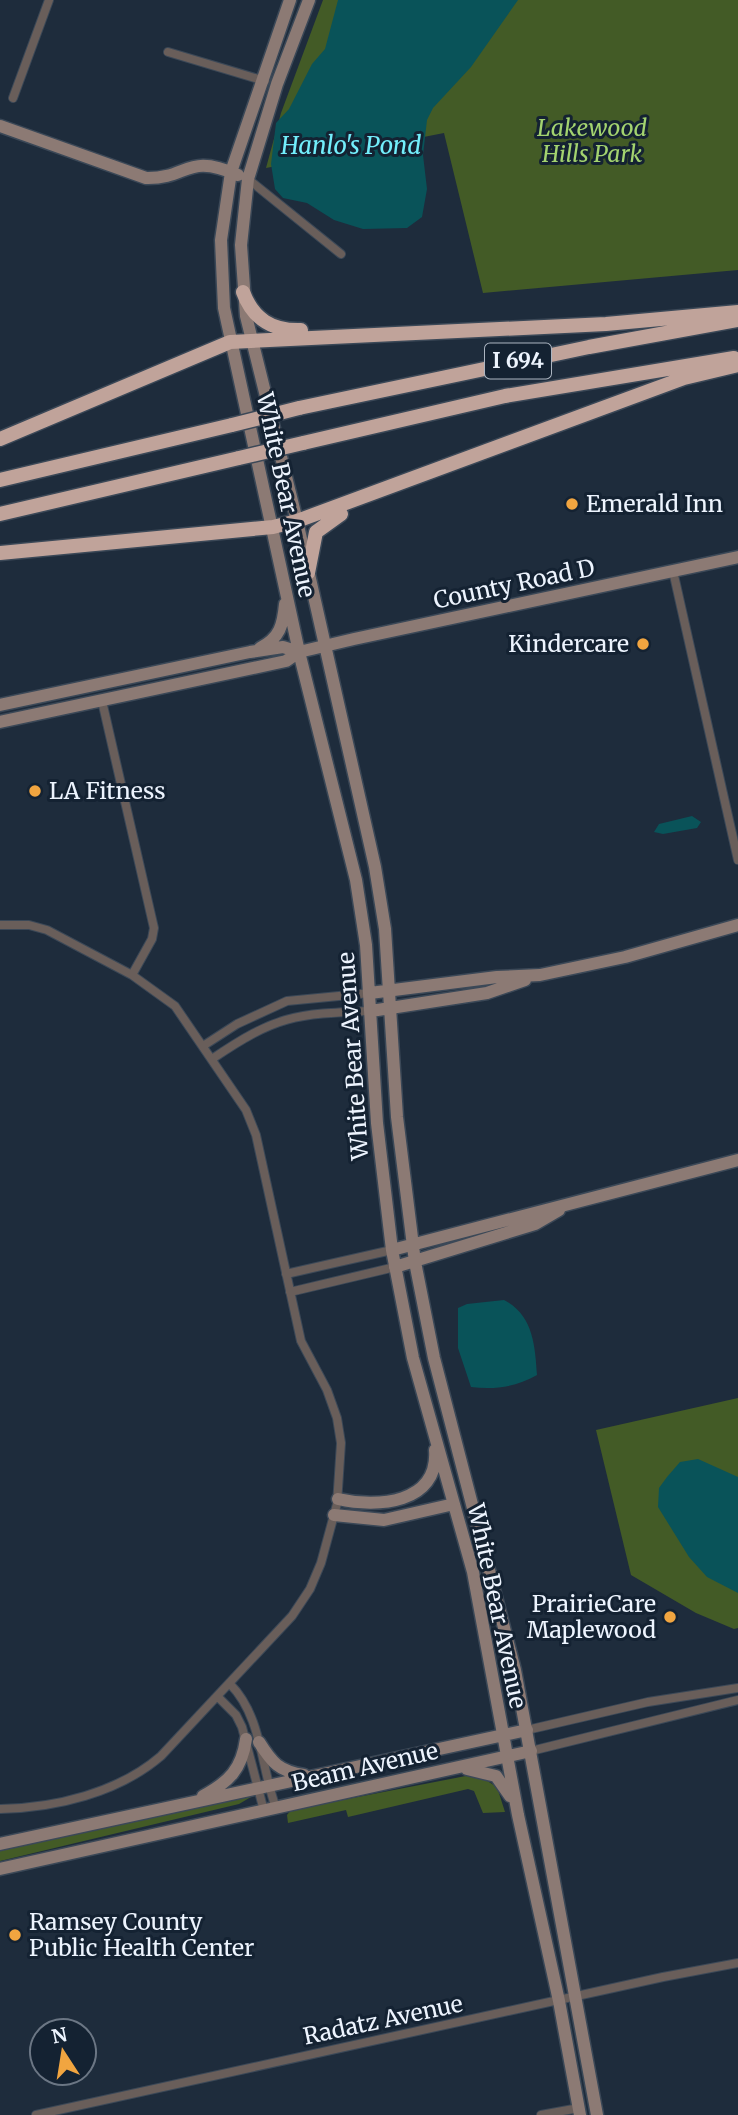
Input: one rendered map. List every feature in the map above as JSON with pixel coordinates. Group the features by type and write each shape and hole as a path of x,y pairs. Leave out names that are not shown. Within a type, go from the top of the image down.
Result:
{"highway":[{"path":"243,292 257,317 286,331 373,327 473,330"},
{"path":"0,439 230,342 606,324 738,312"},
{"name":"I 694","path":"0,480 299,408 563,352 738,320"},
{"name":"I 694","path":"0,514 505,396 738,357"},
{"path":"0,553 273,527 297,521 684,378 738,365"},
{"path":"308,573 316,532 329,520 386,490"}],"main road":[{"name":"White Bear Avenue","path":"290,0 260,79 231,172 221,240 224,308 299,652 356,880 370,993 377,1123 395,1267 413,1358 473,1572 518,1815 559,2001 579,2111"},
{"name":"White Bear Avenue","path":"309,0 277,84 248,179 241,246 243,292 250,341 297,521 375,867 385,929 397,1117 415,1262 434,1358 502,1614 527,1730 597,2115"},
{"path":"0,126 146,178 156,178 205,164 248,179"},
{"name":"County Road D","path":"0,722 286,661 299,652 324,646 738,557"},
{"path":"250,652 268,644 279,634 286,594"},
{"name":"County Road D","path":"0,705 250,652 283,647 299,652"},
{"path":"371,1011 498,991 532,977 646,952 738,925"},
{"path":"370,993 497,977 532,977"},
{"path":"392,1250 544,1209 563,1208 738,1160"},
{"path":"395,1267 535,1224 563,1208"},
{"path":"338,1499 355,1503 387,1503 420,1490 428,1482 436,1462 433,1432"},
{"path":"334,1515 384,1520 454,1504"},
{"name":"Beam Avenue","path":"0,1844 527,1730"},
{"path":"192,1802 227,1782 240,1766 252,1740 272,1764 280,1769 311,1776"},
{"name":"Beam Avenue","path":"0,1869 531,1751"},
{"path":"456,1767 489,1772 496,1776 506,1786 518,1815"}],"street":[{"path":"13,98 49,0"},
{"path":"168,52 277,84"},
{"path":"248,179 341,254"},
{"path":"673,571 738,860"},
{"path":"102,701 154,928 152,939 132,975"},
{"path":"0,925 29,925 47,930 132,975 175,1006 243,1106 256,1135 301,1341 327,1390 337,1418 341,1456 338,1499 321,1563 295,1613 218,1697 161,1756 134,1776 83,1796 18,1809 0,1809"},
{"path":"203,1046 237,1024 287,1001 370,993"},
{"path":"212,1059 275,1021 302,1014 371,1011"},
{"path":"286,1274 392,1250"},
{"path":"290,1292 395,1267"},
{"path":"230,1684 247,1708 252,1740 270,1810"},
{"name":"Beam Avenue","path":"527,1730 648,1702 738,1688"},
{"path":"218,1697 236,1715 252,1740 270,1810"},
{"name":"Beam Avenue","path":"531,1751 738,1700"},
{"name":"Radatz Avenue","path":"36,2115 575,1996 738,1963"},
{"path":"541,2115 579,2111"}],"green space":[{"name":"Lakewood Hills Park","path":"323,0 738,0 738,270 483,293 444,133 266,168 281,113"},
{"path":"738,1398 738,1628 734,1629 696,1613 631,1575 596,1430"},
{"path":"476,1774 497,1787 505,1812 483,1813 474,1791 468,1789 348,1817 346,1810 288,1823 287,1815 291,1810"},
{"path":"240,1797 251,1797 239,1804 0,1861 0,1850"}],"water":[{"name":"Hanlo's Pond","path":"338,0 518,0 471,67 433,108 427,120 423,155 427,189 422,217 407,228 363,229 334,220 307,203 283,198 275,189 271,164 276,123 289,109 312,64 325,49"},
{"path":"692,816 701,822 697,828 663,834 654,832 659,824"},
{"path":"504,1300 514,1306 527,1322 533,1342 537,1375 505,1387 471,1387 458,1348 458,1308 467,1304"},
{"path":"698,1459 738,1477 738,1593 707,1577 689,1557 658,1507 659,1488 667,1477 680,1462"}],"place":[{"name":"Emerald Inn","path":"572,504"},
{"name":"Kindercare","path":"643,644"},
{"name":"LA Fitness","path":"35,791"},
{"name":"PrairieCare Maplewood","path":"670,1617"},
{"name":"Ramsey County Public Health Center","path":"15,1935"}]}
